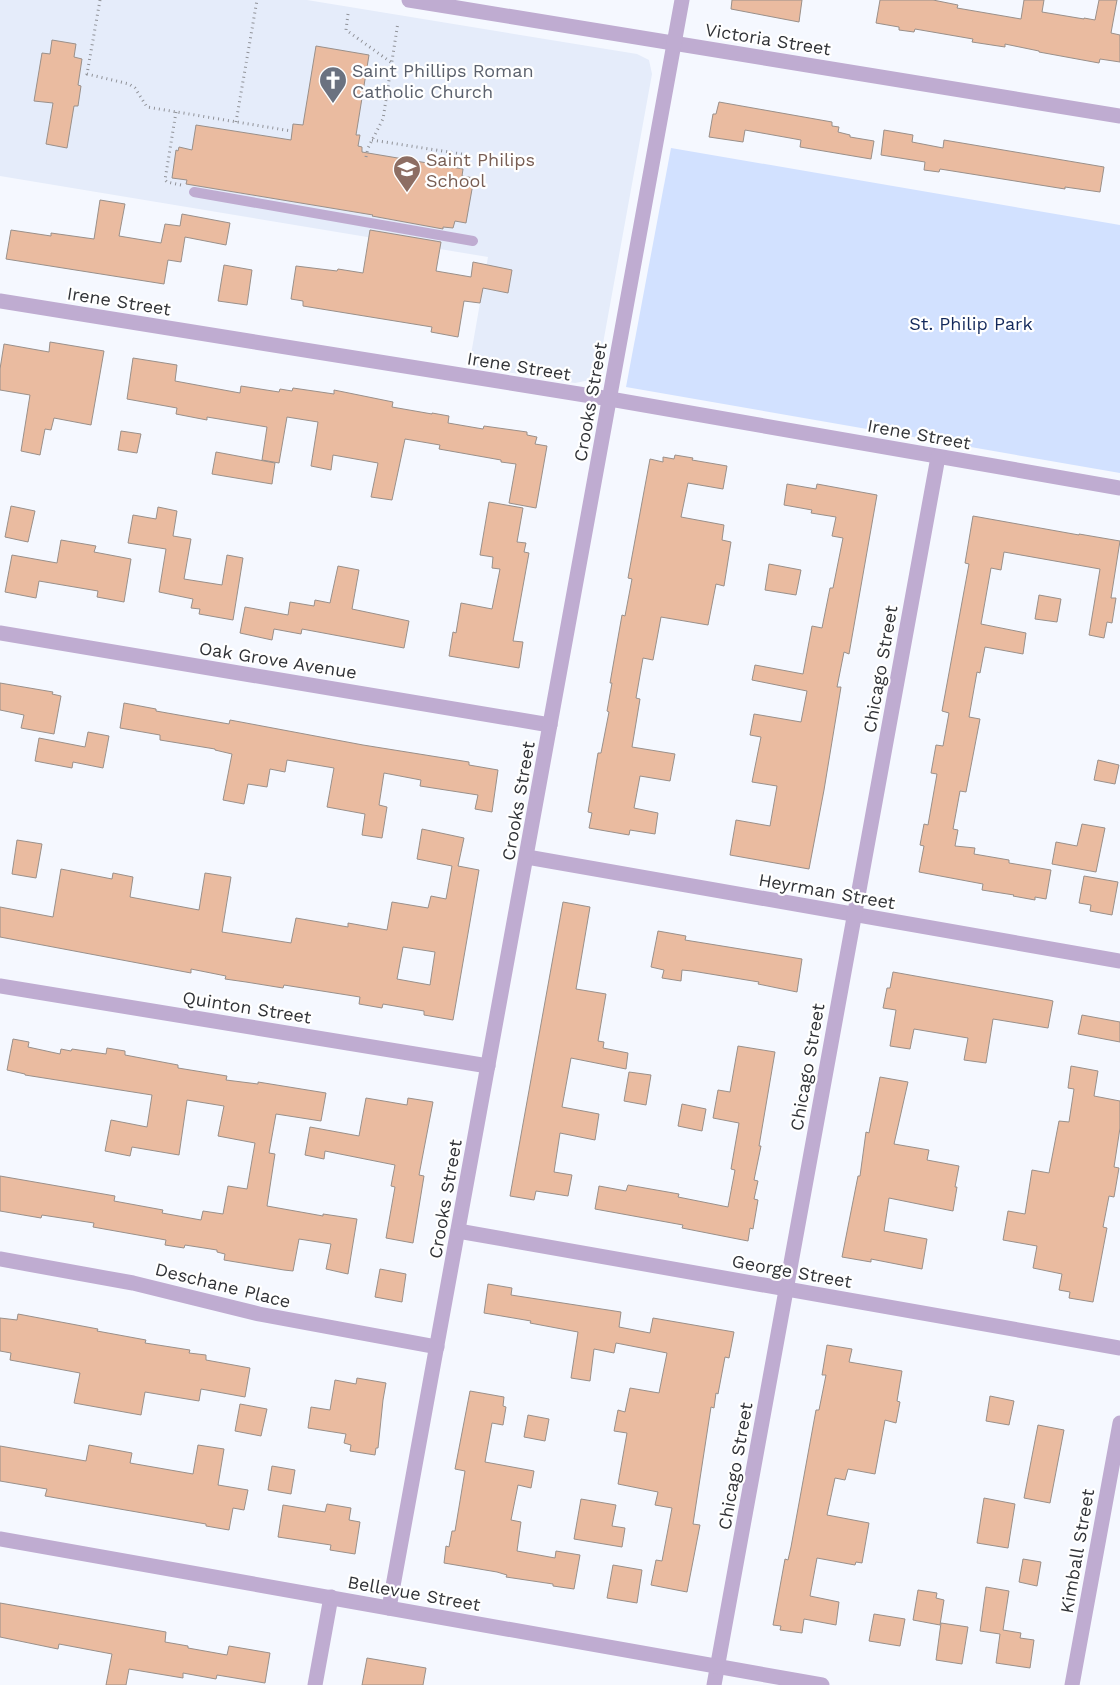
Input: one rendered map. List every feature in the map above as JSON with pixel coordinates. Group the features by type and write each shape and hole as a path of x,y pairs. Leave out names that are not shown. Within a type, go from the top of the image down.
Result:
{"street":[{"name":"Victoria Street","path":"409,0 1120,116"},
{"name":"Crooks Street","path":"389,1608 682,0"},
{"name":"Irene Street","path":"0,301 610,399 1120,488"},
{"name":"Chicago Street","path":"714,1685 938,457"},
{"name":"Oak Grove Avenue","path":"0,633 550,725"},
{"name":"Heyrman Street","path":"527,857 1120,961"},
{"name":"Quinton Street","path":"0,986 488,1066"},
{"name":"George Street","path":"458,1231 1120,1348"},
{"name":"Deschane Place","path":"0,1259 133,1283 259,1314 437,1347"},
{"name":"Kimball Street","path":"1072,1685 1120,1423"},
{"name":"Bellevue Street","path":"0,1539 822,1685"},
{"path":"315,1685 331,1597"}],"lane":[{"path":"194,192 473,241"}],"path":[{"path":"100,0 87,74 129,84 135,88 147,107 291,131"},
{"path":"236,122 256,0"},
{"path":"348,14 346,30 392,63"},
{"path":"366,157 368,148 383,119 398,22"},
{"path":"176,112 165,180 190,186 194,192"},
{"path":"372,140 468,155"}],"shaded area":[{"path":"0,0 307,0 637,54 649,60 652,74 598,371 590,380 575,383 469,366 488,257 0,176"}],"green space":[{"name":"St. Philip Park","path":"671,148 1120,225 1120,473 626,387"}],"building":[{"path":"732,0 802,0 799,22 731,9"},
{"path":"880,0 933,0 958,5 957,8 1021,19 1024,0 1044,0 1042,12 1095,20 1099,0 1117,0 1111,33 1120,35 1120,62 1100,59 1099,63 1005,44 1005,47 972,42 973,39 915,29 914,32 899,30 899,27 876,23"},
{"path":"52,40 76,44 74,57 82,59 78,85 81,86 78,106 74,106 67,148 46,144 53,103 34,101 42,53 50,54"},
{"path":"316,46 369,55 356,135 360,135 358,146 362,147 362,152 463,169 462,176 474,178 466,223 455,221 453,228 443,227 443,229 373,215 186,184 187,180 172,178 176,150 178,151 179,147 192,150 196,125 291,140 293,124 303,125"},
{"path":"719,102 832,122 832,126 839,127 838,132 850,135 850,137 874,141 871,159 800,147 801,140 745,130 743,142 709,137 713,114 716,114"},
{"path":"884,130 913,135 912,142 943,148 944,140 1104,167 1100,192 1065,187 1065,189 940,169 939,172 924,170 925,162 881,155"},
{"path":"100,200 125,204 119,236 161,243 165,224 180,226 182,214 230,223 226,245 185,237 181,262 168,260 164,284 6,259 11,230 51,236 51,233 94,239"},
{"path":"370,230 441,242 436,271 471,277 473,262 512,270 508,293 483,288 480,303 464,301 458,337 431,332 432,327 303,306 303,301 291,299 296,266 363,273"},
{"path":"224,265 252,270 247,305 218,301"},
{"path":"50,342 104,351 91,425 54,418 51,430 45,429 40,455 21,451 30,395 0,390 0,369 4,344 49,352"},
{"path":"133,358 177,365 175,381 240,393 241,386 279,392 280,389 292,391 293,388 334,394 334,390 393,402 392,407 449,416 448,423 483,429 484,426 527,432 527,435 537,437 535,444 547,446 536,508 509,503 516,464 439,449 440,445 405,439 392,500 371,497 378,463 333,455 331,470 311,466 318,422 287,417 279,463 262,460 267,427 207,417 207,420 176,414 177,408 127,399"},
{"path":"121,431 141,434 137,453 118,450"},
{"path":"216,452 275,463 272,484 212,474"},
{"path":"675,455 727,466 723,489 688,483 681,517 724,525 722,540 731,542 724,586 716,584 708,625 661,617 653,660 643,658 636,698 640,699 632,747 675,754 670,781 640,776 634,808 658,813 655,834 630,830 629,835 589,828 592,813 588,812 598,753 601,753 609,712 607,711 612,683 610,683 622,615 625,616 632,579 628,578 650,459 663,462 663,457 674,459"},
{"path":"787,484 816,489 817,484 877,495 849,654 844,652 837,687 841,687 809,869 730,855 736,820 770,826 777,786 752,782 761,737 750,735 754,714 801,722 807,691 752,680 755,665 803,674 812,626 822,628 830,588 833,588 843,538 832,536 836,517 811,513 812,510 784,505"},
{"path":"489,502 523,508 517,542 526,543 524,552 529,553 513,641 523,642 519,668 449,656 453,632 456,633 461,603 492,609 500,569 492,568 493,557 480,555"},
{"path":"11,506 35,511 28,542 5,537"},
{"path":"158,507 177,511 173,536 191,539 184,579 222,585 227,555 243,558 233,620 199,614 200,609 191,608 193,599 159,592 166,549 128,543 133,515 156,519"},
{"path":"973,516 1120,541 1111,598 1116,598 1112,623 1107,622 1104,638 1089,635 1100,569 1004,552 1001,570 991,568 981,624 1026,633 1023,654 985,647 980,673 977,672 969,717 980,719 966,792 960,791 953,829 958,830 955,846 975,848 974,854 1009,860 1009,863 1051,870 1046,899 1035,897 1035,900 982,890 983,884 919,872 924,846 920,845 924,824 928,825 937,774 931,773 936,745 943,746 949,713 942,711 969,564 965,563"},
{"path":"61,540 96,546 94,552 131,559 124,602 97,597 98,591 39,581 36,598 5,592 12,555 57,563"},
{"path":"769,564 801,570 796,595 765,590"},
{"path":"338,566 359,570 352,609 409,621 404,648 302,629 301,634 274,629 272,640 240,633 245,607 288,615 290,602 314,606 315,600 330,603"},
{"path":"1039,595 1061,599 1057,622 1035,619"},
{"path":"0,683 53,692 52,694 61,696 54,734 21,728 24,715 0,710"},
{"path":"124,703 156,709 156,711 229,724 230,720 363,745 469,762 469,765 498,770 492,812 475,809 478,795 420,786 421,780 384,773 379,805 387,807 382,838 362,835 365,814 327,807 334,768 287,760 285,772 270,769 267,787 248,784 244,804 223,800 232,754 215,749 160,740 160,735 120,728"},
{"path":"88,732 109,736 103,768 73,762 72,768 35,761 39,738 85,747"},
{"path":"1098,760 1119,765 1115,784 1094,780"},
{"path":"1082,824 1105,828 1096,872 1052,864 1056,842 1077,846"},
{"path":"422,829 464,838 458,866 479,870 453,1020 424,1015 424,1011 383,1004 382,1008 359,1004 360,997 284,985 283,988 225,979 226,976 191,969 191,973 0,937 0,907 53,917 61,869 112,879 113,873 133,877 130,897 199,910 205,873 231,877 222,932 291,943 296,918 348,927 348,923 387,930 392,902 428,908 431,896 446,899 452,866 417,859","holes":["403,947 435,952 430,985 397,979"]},
{"path":"17,840 42,844 36,878 12,874"},
{"path":"1084,876 1118,882 1112,915 1090,911 1091,905 1079,903"},
{"path":"563,902 590,907 576,989 606,994 598,1041 604,1042 603,1048 628,1053 626,1069 571,1058 562,1107 599,1114 595,1140 560,1133 554,1172 572,1175 568,1196 536,1191 534,1200 510,1196"},
{"path":"658,931 686,936 685,940 802,959 797,992 758,984 759,982 692,971 682,970 681,981 662,978 664,970 651,967"},
{"path":"893,972 1053,1001 1048,1028 993,1019 986,1063 964,1060 968,1038 914,1029 910,1049 890,1046 896,1010 883,1008"},
{"path":"1082,1015 1120,1022 1120,1042 1078,1034"},
{"path":"13,1039 29,1042 28,1047 60,1054 61,1049 106,1054 107,1048 125,1051 125,1055 178,1065 178,1068 227,1076 226,1080 258,1084 258,1082 326,1093 321,1121 276,1114 269,1153 275,1154 267,1206 323,1216 323,1214 357,1219 348,1274 326,1269 331,1244 299,1239 293,1271 224,1260 225,1254 217,1252 217,1250 185,1245 184,1248 165,1245 166,1240 93,1227 94,1223 42,1215 41,1218 0,1211 0,1176 115,1196 114,1201 163,1210 162,1213 201,1220 203,1211 223,1214 228,1186 247,1189 255,1143 218,1136 224,1106 187,1100 179,1155 132,1147 130,1156 105,1151 111,1120 147,1127 152,1095 25,1075 7,1070"},
{"path":"738,1046 775,1052 754,1180 758,1181 754,1199 758,1200 753,1229 750,1228 748,1241 682,1228 683,1225 595,1209 599,1186 626,1191 628,1185 679,1194 678,1197 728,1207 735,1170 731,1169 739,1123 713,1118 718,1090 730,1092"},
{"path":"1071,1066 1098,1071 1094,1096 1120,1101 1120,1128 1114,1167 1119,1168 1114,1197 1109,1196 1103,1227 1107,1228 1093,1302 1069,1298 1070,1292 1059,1290 1062,1274 1033,1268 1037,1246 1003,1240 1008,1211 1025,1214 1032,1170 1049,1173 1059,1121 1069,1122 1074,1089 1068,1088"},
{"path":"629,1072 651,1075 646,1105 624,1101"},
{"path":"880,1077 908,1082 894,1144 929,1150 927,1160 959,1166 953,1211 889,1198 884,1231 927,1239 922,1269 871,1259 871,1262 842,1257 858,1176 860,1176 866,1132 869,1133"},
{"path":"366,1098 407,1105 408,1098 433,1102 419,1175 424,1176 413,1243 386,1238 395,1187 391,1186 395,1165 325,1151 324,1159 305,1155 310,1127 359,1136"},
{"path":"682,1104 706,1109 702,1131 678,1126"},
{"path":"380,1269 406,1274 402,1302 375,1297"},
{"path":"488,1284 512,1288 511,1295 621,1312 619,1327 650,1333 653,1318 734,1332 729,1358 725,1357 714,1408 711,1407 693,1524 700,1525 687,1592 651,1585 656,1560 662,1561 672,1508 655,1505 658,1492 618,1484 627,1433 614,1431 618,1410 625,1412 630,1388 659,1393 667,1353 616,1343 614,1353 594,1349 590,1381 571,1378 578,1332 484,1313"},
{"path":"18,1314 98,1329 97,1331 146,1340 145,1343 190,1350 189,1353 206,1355 206,1360 250,1368 245,1397 201,1389 199,1401 145,1392 141,1415 74,1403 80,1373 10,1360 11,1353 0,1351 0,1318 17,1320"},
{"path":"827,1345 852,1349 849,1362 902,1371 897,1401 900,1402 896,1423 885,1420 875,1474 848,1469 845,1480 835,1478 827,1515 869,1523 862,1563 856,1562 855,1565 817,1558 810,1596 839,1602 836,1625 804,1619 802,1633 780,1630 781,1626 773,1625 785,1559 788,1560 791,1547 816,1410 819,1410 826,1375 822,1375"},
{"path":"357,1378 386,1383 378,1448 376,1448 375,1455 350,1451 351,1445 344,1443 346,1434 308,1428 311,1407 330,1410 335,1380 356,1384"},
{"path":"470,1391 504,1397 503,1406 506,1407 503,1425 492,1423 485,1462 534,1471 531,1488 518,1485 511,1520 521,1522 517,1551 555,1558 556,1551 580,1555 574,1589 506,1577 507,1575 497,1572 444,1563 446,1546 449,1547 452,1531 455,1531 465,1471 455,1469"},
{"path":"990,1396 1014,1401 1009,1425 986,1421"},
{"path":"240,1404 267,1409 261,1436 235,1431"},
{"path":"528,1415 549,1419 545,1441 524,1437"},
{"path":"1038,1425 1064,1430 1050,1503 1024,1498"},
{"path":"89,1445 132,1453 130,1463 193,1474 198,1445 224,1449 218,1485 248,1490 244,1510 233,1508 229,1530 206,1526 206,1524 45,1496 47,1489 0,1481 0,1446 86,1461"},
{"path":"272,1466 295,1470 291,1494 268,1490"},
{"path":"984,1498 1015,1504 1008,1548 977,1543"},
{"path":"581,1499 616,1505 612,1526 625,1528 622,1547 574,1539"},
{"path":"327,1504 351,1508 349,1520 360,1522 355,1554 330,1550 331,1545 278,1537 283,1505 325,1512"},
{"path":"1023,1559 1041,1562 1037,1586 1019,1582"},
{"path":"613,1565 642,1570 637,1603 607,1598"},
{"path":"986,1587 1009,1591 1003,1630 1021,1633 1020,1638 1034,1640 1030,1668 996,1663 1000,1634 980,1631"},
{"path":"918,1590 937,1593 936,1598 944,1600 940,1625 913,1620"},
{"path":"0,1603 166,1632 165,1642 188,1646 188,1648 227,1655 229,1646 270,1653 265,1683 217,1675 216,1679 183,1673 183,1678 129,1669 126,1685 106,1685 112,1654 59,1644 58,1649 0,1637"},
{"path":"874,1614 905,1619 900,1646 869,1641"},
{"path":"941,1623 968,1627 962,1664 936,1660"},
{"path":"367,1658 426,1668 423,1685 362,1685"}],"place":[{"name":"Saint Phillips Roman Catholic Church","path":"333,104"},
{"name":"Saint Philips School","path":"407,193"}]}
